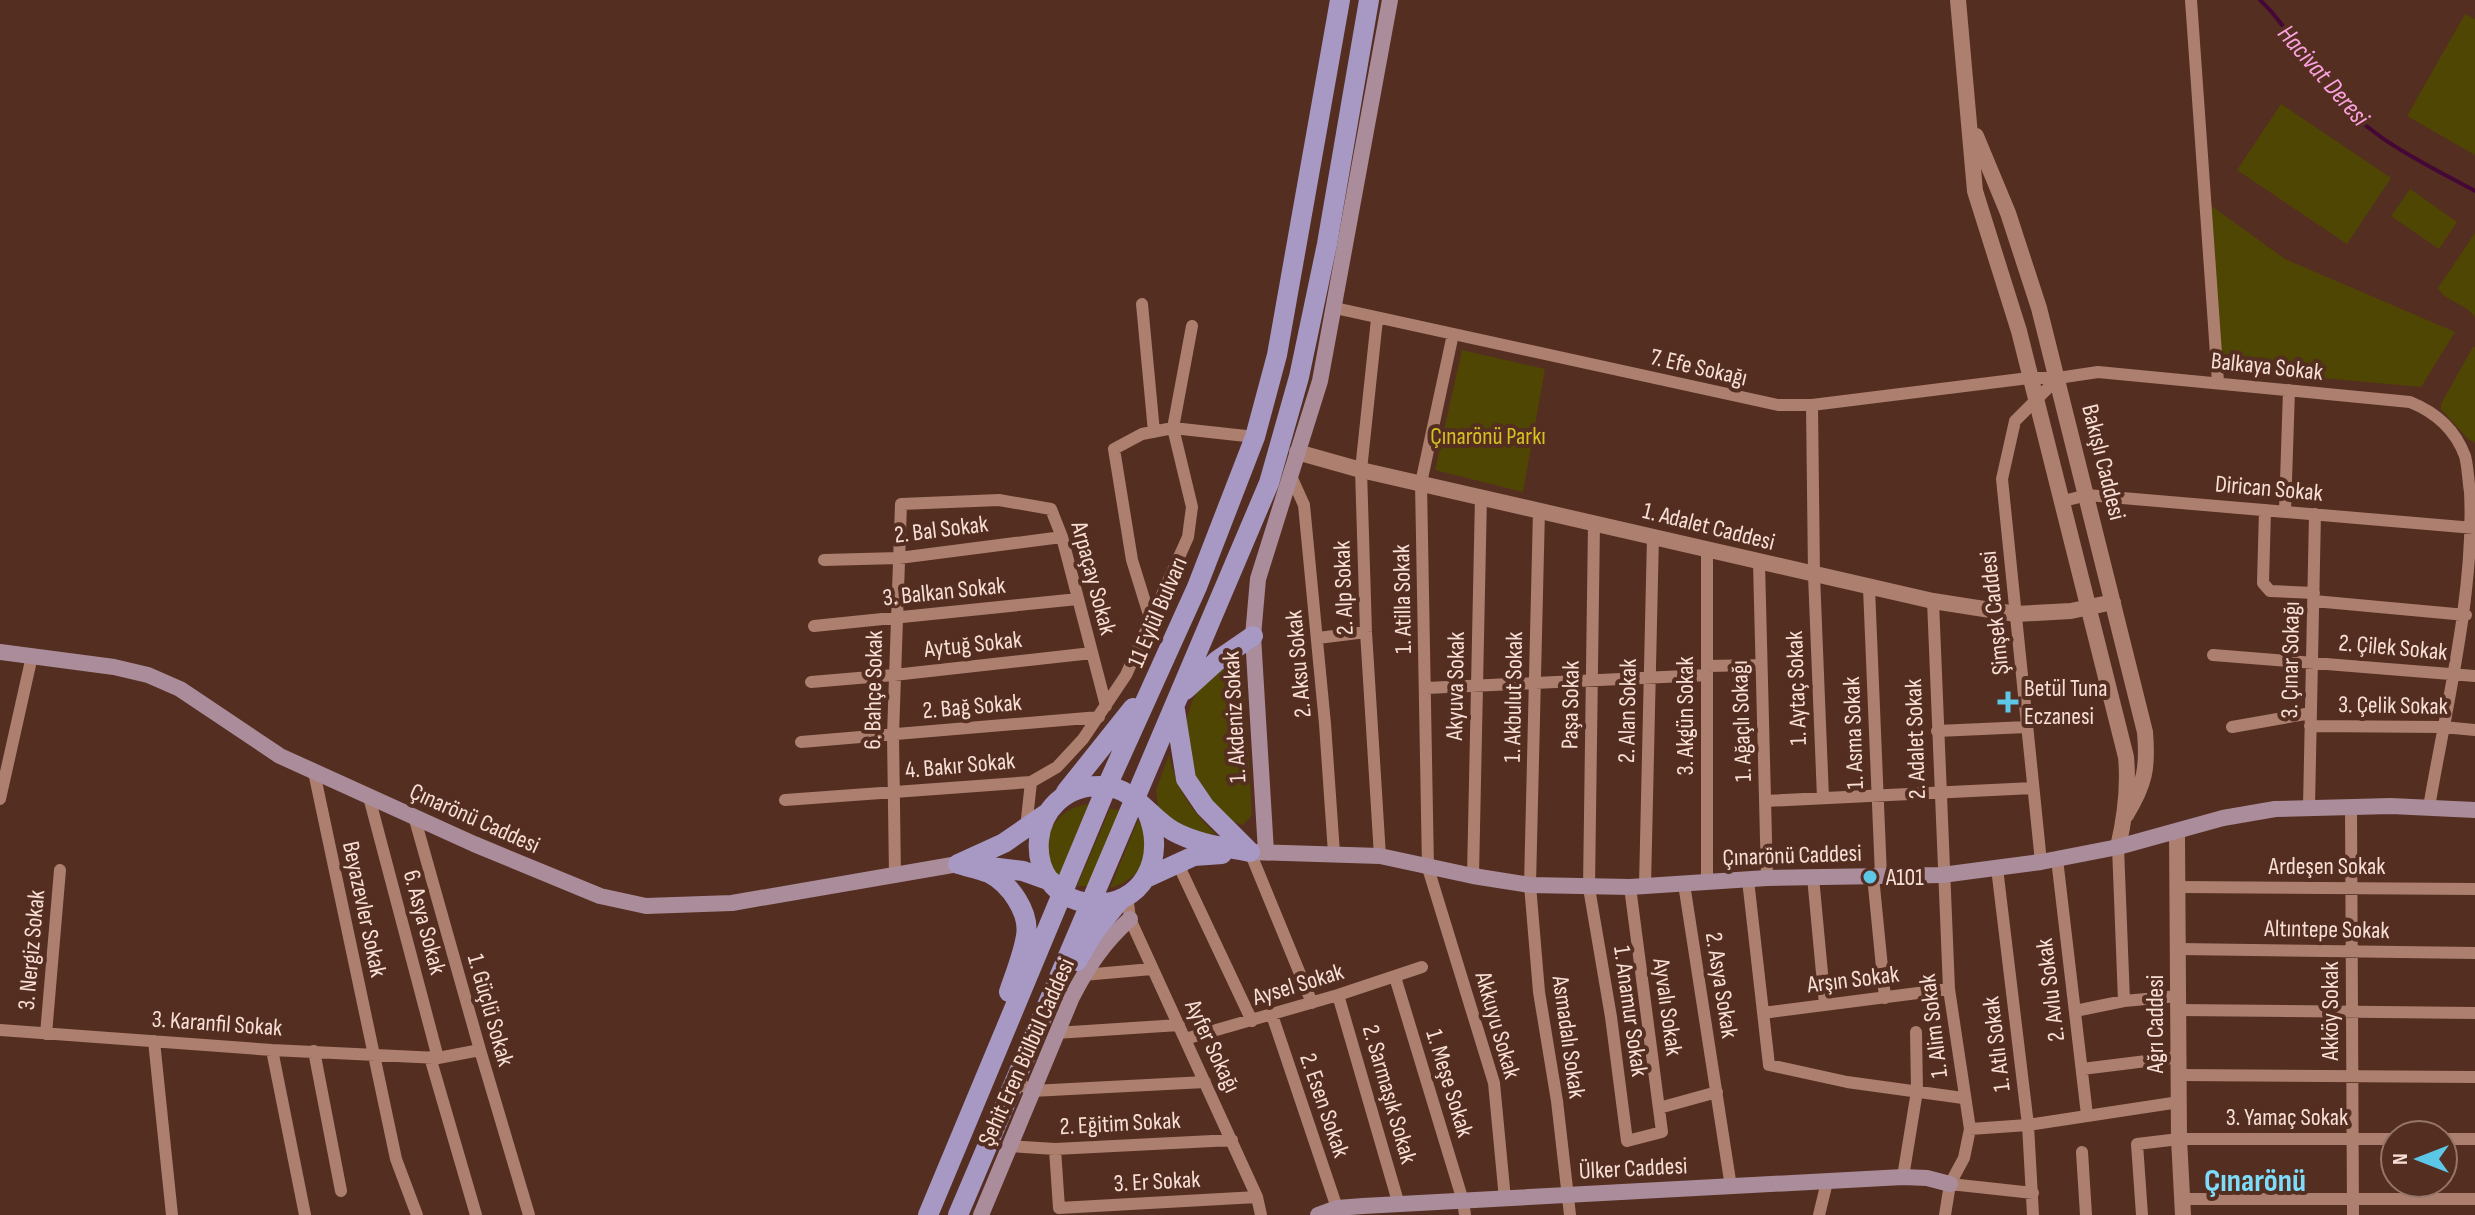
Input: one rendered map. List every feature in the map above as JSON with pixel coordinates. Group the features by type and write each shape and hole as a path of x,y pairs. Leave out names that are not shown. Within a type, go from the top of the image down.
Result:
{"main road":[{"name":"11 Eylül Bulvarı","path":"928,1215 1057,887 1158,676 1197,587 1255,437 1277,355 1340,0"},
{"path":"958,1215 1024,1086 1035,1034 1089,903 1141,805 1177,701 1269,483 1299,377 1327,244 1369,0"},
{"name":"1. Akdeniz Sokak","path":"1258,852 1253,636 1258,579 1320,381 1390,0"},
{"path":"1177,701 1218,660 1253,636"},
{"name":"Çınarönü Caddesi","path":"0,652 114,667 148,675 180,689 280,756 557,880 600,896 646,906 732,903 958,864"},
{"path":"958,864 1004,843 1046,814 1096,757 1158,676"},
{"path":"1177,701 1186,779 1205,807 1258,852"},
{"path":"1063,795 1084,786 1107,786 1122,790 1174,832 1200,842 1258,852"},
{"path":"1141,805 1154,828 1156,845 1154,862 1146,878"},
{"name":"Çınarönü Caddesi","path":"1258,852 1380,856 1428,868 1530,885 1589,888 1767,878 1942,875 2118,847 2223,818 2275,809 2351,806 2475,810"},
{"path":"1046,814 1038,848 1042,866 1057,887"},
{"path":"1035,1034 1094,932 1124,897 1146,878 1194,856 1258,852"},
{"path":"958,864 1023,871 1089,903 1124,897"},
{"path":"958,864 989,874 1006,886 1017,900 1025,919 1026,935 967,1122"},
{"name":"Şehit Eren Bülbül Caddesi","path":"981,1215 1010,1146 1024,1086 1056,1033 1083,975 1110,936 1130,919"},
{"name":"Ülker Caddesi","path":"1318,1215 1337,1208 1364,1210 1399,1205 1464,1208 1505,1199 1903,1177 1927,1178 1950,1184"}],"street":[{"name":"Bakışlı Caddesi","path":"1958,0 1975,191 2019,331 2126,757 2125,816 2118,847"},
{"path":"2191,0 2218,382"},
{"name":"Bakışlı Caddesi","path":"1971,123 2008,213 2039,308 2145,732 2148,761 2142,788 2125,816"},
{"path":"1142,304 1154,432"},
{"name":"7. Efe Sokağı","path":"1335,308 1753,402 1778,405 1812,405 2029,378 2058,378"},
{"name":"2. Alp Sokak","path":"1377,319 1361,470 1366,632 1380,856"},
{"path":"1173,428 1192,326"},
{"name":"1. Atilla Sokak","path":"1428,868 1421,483 1453,334"},
{"name":"Balkaya Sokak","path":"2058,378 2098,372 2410,402 2429,410 2458,440"},
{"name":"Şimşek Caddesi","path":"2049,860 2033,788 2002,479 2015,421 2058,378"},
{"path":"2285,511 2289,390"},
{"name":"1. Aytaç Sokak","path":"1812,405 1814,575 1823,798"},
{"path":"1150,618 1132,560 1114,449 1142,434 1173,428 1255,437"},
{"name":"4. Bakır Sokak","path":"785,800 1031,782 1057,767 1083,739 1126,675 1188,537 1192,507 1173,428"},
{"path":"2458,440 2475,450"},
{"path":"2429,807 2469,609 2474,528 2466,458 2458,440"},
{"name":"1. Adalet Caddesi","path":"1297,452 1361,470 1933,601 2016,614 2071,611 2113,602"},
{"name":"2. Aksu Sokak","path":"1290,474 1304,505 1318,638 1334,853"},
{"name":"Dirican Sokak","path":"2060,502 2087,495 2474,528"},
{"name":"Akyuva Sokak","path":"1473,876 1481,496"},
{"name":"6. Bahçe Sokak","path":"895,876 893,735 901,504 999,500 1051,509"},
{"name":"Arpaçay Sokak","path":"1051,509 1062,537 1092,653 1103,711"},
{"name":"1. Akbulut Sokak","path":"1530,885 1539,510"},
{"path":"2265,510 2263,583 2270,591 2469,609"},
{"name":"3. Çınar Sokağı","path":"2309,807 2315,514"},
{"name":"Paşa Sokak","path":"1589,888 1594,523"},
{"name":"2. Alan Sokak","path":"1637,886 1650,678 1653,536"},
{"name":"2. Bal Sokak","path":"824,560 899,558 1062,537"},
{"name":"3. Akgün Sokak","path":"1707,549 1707,883"},
{"name":"1. Ağaçlı Sokağı","path":"1759,563 1767,878"},
{"name":"1. Asma Sokak","path":"1869,588 1878,796 1877,876 1885,998"},
{"name":"3. Balkan Sokak","path":"814,626 1078,599"},
{"name":"2. Adalet Sokak","path":"1933,601 1942,875"},
{"path":"1318,638 1366,632"},
{"name":"Aytuğ Sokak","path":"811,682 1092,653"},
{"name":"2. Çilek Sokak","path":"2213,655 2475,676"},
{"path":"0,799 32,656"},
{"path":"1426,688 1650,678 1761,665"},
{"name":"2. Bağ Sokak","path":"801,742 893,735 1103,711"},
{"name":"3. Çelik Sokak","path":"2232,727 2310,720 2475,730"},
{"path":"1937,731 2027,727"},
{"name":"Beyazevler Sokak","path":"314,772 396,1159 417,1215"},
{"path":"1026,828 1031,782"},
{"path":"1765,801 2033,788"},
{"name":"6. Asya Sokak","path":"369,797 434,1058"},
{"name":"Akköy Sokak","path":"2351,806 2353,1215"},
{"name":"1. Güçlü Sokak","path":"414,816 529,1215"},
{"name":"Ağrı Caddesi","path":"2177,833 2182,1207"},
{"path":"2118,847 2124,1001"},
{"path":"1258,852 1312,1003"},
{"name":"2. Avlu Sokak","path":"2049,860 2075,1011 2087,1115"},
{"path":"1177,862 1252,1021"},
{"name":"Akkuyu Sokak","path":"1428,868 1494,1083 1505,1199"},
{"name":"1. Atlı Sokak","path":"1997,868 2028,1125 2033,1215"},
{"name":"3. Nergiz Sokak","path":"46,1034 60,870"},
{"name":"1. Alim Sokak","path":"1942,875 1949,989 1970,1129 1964,1158 1950,1184 1945,1215"},
{"path":"1813,877 1825,1005"},
{"path":"1748,880 1769,1065 1847,1082 1963,1098"},
{"name":"2. Asya Sokak","path":"1684,884 1731,1187"},
{"name":"Asmadalı Sokak","path":"1530,885 1539,992 1557,1101 1570,1215"},
{"name":"Ayvalı Sokak","path":"1637,886 1662,1132"},
{"name":"Ardeşen Sokak","path":"2179,887 2475,889"},
{"name":"1. Anamur Sokak","path":"1589,888 1611,1017 1627,1141 1662,1132"},
{"name":"Ayfer Sokağı","path":"1124,897 1152,969 1257,1197 1261,1215"},
{"name":"Altıntepe Sokak","path":"2179,949 2475,953"},
{"name":"Aysel Sokak","path":"1185,1039 1312,1003 1422,967"},
{"path":"1083,975 1152,969"},
{"name":"1. Meşe Sokak","path":"1395,977 1464,1208"},
{"name":"Arşın Sokak","path":"1763,1013 1949,989"},
{"name":"2. Sarmaşık Sokak","path":"1338,995 1399,1205"},
{"path":"2075,1011 2124,1001 2352,1012 2475,1013"},
{"name":"2. Esen Sokak","path":"1272,1015 1337,1208"},
{"path":"1056,1033 1179,1025"},
{"name":"3. Karanfil Sokak","path":"0,1030 272,1050 434,1058 480,1050"},
{"path":"1903,1177 1917,1091 1916,1032"},
{"path":"154,1041 172,1215"},
{"path":"272,1050 305,1215"},
{"path":"314,1051 341,1191"},
{"path":"434,1058 476,1215"},
{"path":"2082,1069 2179,1066 2352,1076 2475,1077"},
{"path":"1024,1086 1205,1082"},
{"path":"1659,1108 1717,1092"},
{"path":"1970,1129 2028,1125 2179,1102"},
{"name":"3. Yamaç Sokak","path":"2142,1215 2137,1144 2179,1139 2379,1139"},
{"name":"2. Eğitim Sokak","path":"1010,1146 1055,1149 1232,1140"},
{"name":"3. Er Sokak","path":"1055,1149 1059,1208 1257,1197"},
{"path":"2082,1152 2086,1215"},
{"path":"1819,1215 1827,1182"},
{"path":"1950,1184 2033,1193"},
{"path":"2182,1207 2353,1199 2475,1199"}],"green space":[{"path":"2465,14 2475,19 2475,155 2407,116"},
{"path":"2281,104 2391,178 2347,244 2237,170"},
{"path":"2410,189 2457,222 2439,249 2391,216"},
{"path":"2210,205 2285,259 2455,332 2421,387 2223,369"},
{"path":"2475,233 2475,317 2438,288"},
{"path":"2475,347 2475,443 2441,409"},
{"name":"Çınarönü Parkı","path":"1462,350 1545,369 1523,492 1435,470"},
{"path":"1242,649 1252,815 1243,825 1225,817 1210,805 1198,789 1190,770 1185,730 1197,692"},
{"path":"1169,755 1186,798 1216,834 1197,835 1167,821 1158,806 1156,790"},
{"path":"1089,804 1058,879 1048,854 1049,835 1064,814"},
{"path":"1110,809 1120,810 1088,886 1077,886"},
{"path":"1138,820 1149,841 1145,861 1131,878 1110,888"}],"waterway":[{"name":"Hacivat Deresi","path":"2260,0 2277,18 2320,79 2354,116 2391,144 2475,191"}],"place":[{"name":"Betül Tuna Eczanesi","path":"2008,702"},
{"name":"A101","path":"1870,877"}],"district":[{"name":"Çınarönü","path":"2255,1180"}]}
